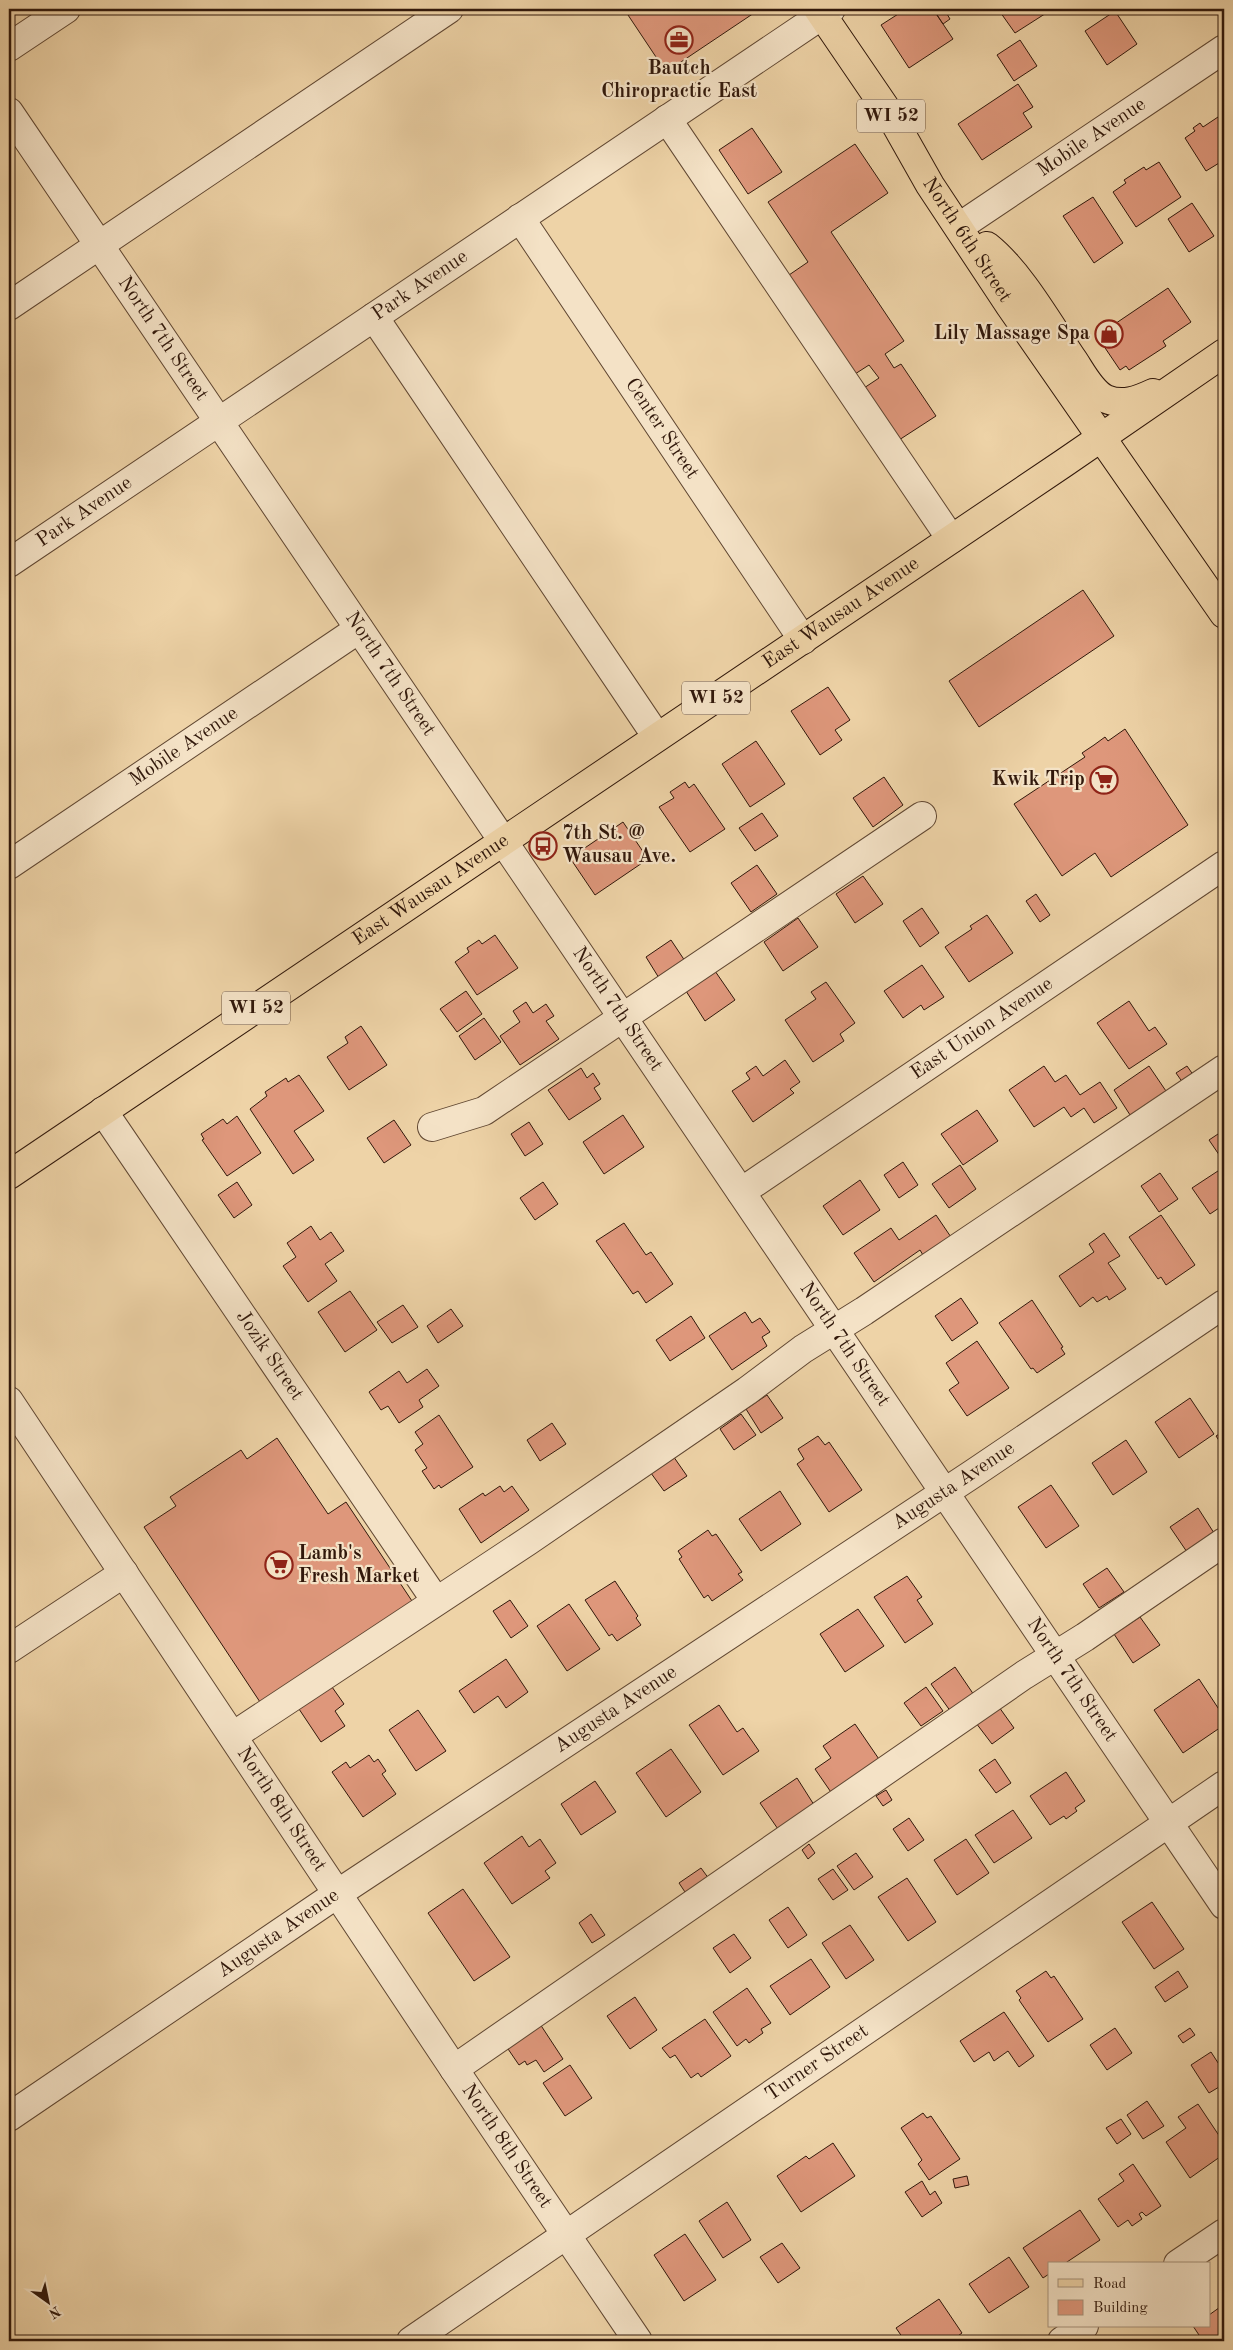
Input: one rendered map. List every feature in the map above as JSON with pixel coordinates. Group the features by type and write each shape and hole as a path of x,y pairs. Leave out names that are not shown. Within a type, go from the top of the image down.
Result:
{"main road":[{"name":"North 6th Street","path":"824,11 891,116 930,185 1101,438 1224,613"},
{"path":"959,227 997,254 1022,285 1086,379 1104,398 1119,402 1137,400 1176,381 1224,352"},
{"name":"East Wausau Avenue","path":"9,1175 803,640 1101,438 1224,352"}],"street":[{"path":"9,47 66,9"},
{"path":"9,306 448,9"},
{"name":"Park Avenue","path":"9,563 824,11"},
{"name":"Mobile Avenue","path":"959,227 1224,49"},
{"name":"North 7th Street","path":"9,112 1224,1905"},
{"path":"667,119 951,539"},
{"name":"Center Street","path":"520,218 803,640"},
{"path":"374,317 657,738"},
{"name":"Mobile Avenue","path":"9,865 359,629"},
{"path":"432,1127 484,1111 922,816"},
{"name":"East Union Avenue","path":"741,1192 1224,865"},
{"path":"233,1736 528,1541 747,1391 803,1349 1224,1069"},
{"name":"Jozik Street","path":"103,1111 436,1601"},
{"name":"Augusta Avenue","path":"9,2117 338,1894 945,1492 1224,1304"},
{"name":"North 8th Street","path":"9,1401 454,2069 638,2341"},
{"path":"454,2069 1054,1655 1085,1638 1224,1542"},
{"path":"9,1649 124,1573"},
{"name":"Turner Street","path":"411,2341 1224,1785"},
{"path":"1181,2262 1224,2232"},
{"path":"1062,2341 1081,2328"}],"building":[{"name":"Bautch Chiropractic East","path":"624,9 760,9 666,72"},
{"path":"906,9 933,9 953,39 909,68 881,25"},
{"path":"933,9 955,9 947,14 950,19 943,24"},
{"path":"998,9 1050,9 1051,10 1015,33"},
{"path":"1115,11 1137,44 1107,65 1085,31"},
{"path":"1020,40 1037,66 1014,81 997,55"},
{"path":"1018,84 1033,107 1023,113 1032,127 982,160 958,124"},
{"path":"1218,117 1224,127 1224,160 1206,171 1185,138 1195,131 1193,128 1200,123 1203,127"},
{"path":"752,128 782,172 748,194 719,150"},
{"path":"855,144 888,193 831,232 904,341 885,354 894,368 901,364 936,416 899,440 864,388 879,378 869,365 855,374 789,275 808,262 768,202"},
{"path":"1159,162 1181,197 1136,227 1113,192 1126,183 1124,180 1144,167 1146,170"},
{"path":"1093,197 1123,243 1094,263 1063,216"},
{"path":"1192,203 1214,236 1189,252 1168,219"},
{"path":"1168,288 1191,322 1163,341 1166,346 1129,370 1126,366 1120,370 1097,336"},
{"name":"Kwik Trip","path":"1083,590 1114,636 979,727 949,681"},
{"path":"828,687 850,720 835,730 842,740 820,755 791,711"},
{"name":"Kwik Trip","path":"1125,729 1188,825 1111,877 1095,853 1062,876 1014,804 1085,757 1082,753 1105,737 1108,741"},
{"path":"756,741 785,784 750,807 722,764"},
{"path":"884,777 903,805 873,827 853,798"},
{"path":"685,782 689,788 694,784 725,829 690,852 659,807 674,798 670,792"},
{"path":"762,813 778,836 755,851 739,828"},
{"path":"623,822 648,859 595,895 570,858"},
{"path":"757,865 777,894 751,912 731,883"},
{"path":"863,876 883,904 855,923 836,894"},
{"path":"1036,894 1050,915 1040,922 1026,901"},
{"path":"922,908 939,933 920,947 903,921"},
{"path":"987,915 1013,953 969,982 945,947 972,929 970,926"},
{"path":"798,918 818,947 783,971 764,942"},
{"path":"495,935 518,968 477,995 455,962 469,952 467,948 479,940 482,944"},
{"path":"671,940 685,961 659,978 646,957"},
{"path":"922,965 944,997 924,1010 921,1005 903,1018 884,991"},
{"path":"715,971 735,1000 705,1021 686,991"},
{"path":"826,982 855,1023 840,1034 844,1041 813,1062 785,1020 816,999 811,992"},
{"path":"466,991 482,1014 457,1032 440,1009"},
{"path":"1129,1001 1149,1031 1155,1027 1167,1044 1129,1069 1097,1023"},
{"path":"526,1002 533,1013 546,1004 554,1016 546,1021 559,1039 520,1065 500,1036 520,1022 513,1011"},
{"path":"484,1018 501,1042 475,1060 459,1036"},
{"path":"361,1026 387,1065 349,1090 327,1057 348,1043 345,1037"},
{"path":"785,1060 800,1082 790,1089 794,1093 753,1122 732,1091 750,1079 746,1073 756,1066 763,1076"},
{"path":"1044,1066 1055,1082 1066,1075 1080,1095 1100,1082 1117,1108 1094,1123 1084,1108 1071,1117 1064,1107 1034,1127 1009,1090"},
{"path":"1149,1066 1168,1094 1132,1118 1114,1090"},
{"path":"1187,1066 1194,1076 1183,1083 1176,1073"},
{"path":"581,1068 587,1078 593,1073 600,1084 594,1088 601,1099 569,1120 548,1090"},
{"path":"299,1075 324,1111 294,1131 314,1160 293,1174 250,1109 267,1096 265,1092 286,1078 288,1082"},
{"path":"977,1110 998,1141 963,1165 941,1134"},
{"path":"623,1115 644,1147 604,1174 583,1142"},
{"path":"237,1116 261,1153 227,1176 202,1140 204,1139 201,1134 223,1119 227,1124"},
{"path":"394,1120 411,1145 384,1163 367,1138"},
{"path":"529,1122 543,1144 525,1156 511,1134"},
{"path":"1224,1130 1224,1162 1209,1140"},
{"path":"903,1162 918,1185 899,1198 884,1175"},
{"path":"960,1165 976,1189 949,1208 932,1184"},
{"path":"1224,1167 1224,1210 1222,1206 1210,1214 1192,1188"},
{"path":"1160,1173 1178,1199 1159,1212 1141,1186"},
{"path":"860,1180 880,1210 843,1235 823,1206"},
{"path":"237,1182 252,1205 234,1218 218,1195"},
{"path":"543,1182 558,1204 535,1220 520,1198"},
{"path":"936,1215 955,1243 927,1262 920,1250 874,1282 854,1253 891,1228 899,1240"},
{"path":"1161,1215 1195,1265 1166,1285 1161,1277 1158,1279 1129,1237"},
{"path":"624,1223 646,1255 651,1252 673,1284 646,1303 638,1291 633,1294 596,1241"},
{"path":"311,1226 320,1240 331,1232 344,1251 325,1264 337,1281 308,1302 283,1266 296,1257 287,1243"},
{"path":"1104,1233 1120,1256 1108,1263 1126,1289 1109,1300 1107,1296 1097,1302 1093,1297 1080,1307 1059,1276 1094,1252 1089,1244"},
{"path":"350,1291 377,1330 345,1352 318,1312"},
{"path":"961,1298 978,1323 952,1341 935,1316"},
{"path":"1032,1300 1063,1347 1061,1348 1065,1354 1037,1373 1033,1368 1031,1369 999,1323"},
{"path":"403,1305 418,1327 392,1343 377,1322"},
{"path":"451,1309 463,1326 438,1343 427,1326"},
{"path":"745,1312 752,1323 760,1318 770,1332 762,1337 767,1346 732,1370 709,1336"},
{"path":"691,1316 705,1338 670,1361 656,1340"},
{"path":"977,1341 1009,1388 967,1416 949,1390 959,1383 946,1363"},
{"path":"427,1369 439,1386 419,1400 423,1407 399,1423 388,1406 381,1410 369,1392 399,1371 407,1383"},
{"path":"767,1395 783,1418 761,1433 746,1409"},
{"path":"1190,1398 1214,1434 1179,1458 1155,1422"},
{"path":"741,1414 756,1435 734,1450 720,1429"},
{"path":"439,1415 473,1467 441,1488 439,1485 434,1489 422,1471 427,1468 415,1450 423,1444 415,1432"},
{"path":"552,1423 566,1444 540,1461 527,1440"},
{"path":"1224,1431 1224,1448 1216,1436"},
{"path":"818,1436 825,1445 829,1442 862,1490 829,1512 797,1464 804,1459 798,1449"},
{"name":"Lamb's Fresh Market","path":"277,1438 328,1514 346,1502 414,1604 260,1702 144,1527 176,1506 170,1497 241,1450 247,1459"},
{"path":"1126,1440 1147,1472 1113,1495 1092,1463"},
{"path":"671,1453 687,1476 664,1491 648,1469"},
{"path":"1051,1485 1079,1526 1046,1548 1018,1507"},
{"path":"500,1486 504,1492 512,1486 529,1510 481,1543 459,1509 483,1493 485,1496"},
{"path":"780,1491 801,1524 761,1551 739,1519"},
{"path":"1198,1508 1214,1533 1187,1552 1170,1527"},
{"path":"708,1530 712,1536 716,1534 742,1572 738,1574 743,1580 712,1601 708,1595 704,1598 679,1559 682,1557 678,1551"},
{"path":"1107,1568 1124,1592 1099,1608 1083,1584"},
{"path":"907,1576 922,1597 917,1600 933,1624 905,1643 874,1597"},
{"path":"615,1581 638,1616 636,1618 641,1625 617,1641 612,1634 609,1636 585,1600"},
{"path":"510,1600 528,1626 511,1638 493,1611"},
{"path":"569,1604 600,1649 567,1671 537,1626"},
{"path":"858,1609 884,1646 845,1672 820,1634"},
{"path":"1140,1617 1160,1645 1133,1663 1114,1634"},
{"path":"506,1659 528,1692 506,1708 498,1696 474,1713 459,1691"},
{"path":"955,1667 974,1695 951,1712 931,1684"},
{"path":"1199,1679 1224,1717 1224,1725 1183,1753 1154,1710"},
{"path":"332,1687 344,1704 335,1711 345,1726 321,1742 299,1709"},
{"path":"926,1687 943,1711 921,1726 904,1703"},
{"path":"719,1705 737,1732 743,1728 759,1751 723,1775 689,1725"},
{"path":"999,1707 1014,1728 992,1744 976,1723"},
{"path":"418,1710 446,1751 416,1771 389,1730"},
{"path":"855,1724 883,1765 835,1798 815,1769 831,1758 823,1746"},
{"path":"671,1749 701,1792 666,1817 636,1773"},
{"path":"369,1755 374,1762 378,1759 386,1771 382,1774 396,1794 363,1817 332,1772 346,1762 350,1768"},
{"path":"995,1759 1011,1783 996,1793 979,1770"},
{"path":"1066,1772 1085,1801 1075,1808 1077,1811 1066,1819 1064,1816 1050,1825 1030,1796"},
{"path":"797,1778 816,1808 780,1832 760,1803"},
{"path":"595,1781 616,1812 581,1835 561,1804"},
{"path":"886,1790 892,1800 883,1806 876,1796"},
{"path":"1013,1810 1032,1838 994,1863 975,1835"},
{"path":"909,1818 924,1840 908,1851 893,1829"},
{"path":"522,1836 529,1847 540,1839 556,1863 545,1871 550,1878 512,1904 484,1863"},
{"path":"966,1839 989,1873 957,1895 934,1860"},
{"path":"809,1844 815,1853 808,1859 802,1850"},
{"path":"856,1853 873,1877 854,1890 837,1866"},
{"path":"701,1868 712,1883 689,1898 679,1883"},
{"path":"833,1869 848,1890 833,1900 818,1879"},
{"path":"907,1878 936,1922 908,1941 878,1897"},
{"path":"463,1889 510,1957 474,1981 428,1913"},
{"path":"1152,1902 1184,1949 1154,1969 1122,1922"},
{"path":"788,1907 807,1935 788,1948 769,1920"},
{"path":"591,1914 605,1935 592,1943 579,1923"},
{"path":"850,1925 874,1960 846,1979 822,1943"},
{"path":"734,1934 751,1958 730,1973 713,1948"},
{"path":"811,1959 830,1987 790,2015 770,1986"},
{"path":"1046,1971 1051,1978 1054,1976 1083,2019 1048,2042 1019,2000 1021,1998 1016,1991"},
{"path":"1178,1971 1188,1987 1165,2002 1155,1987"},
{"path":"747,1988 771,2023 761,2029 763,2033 749,2043 746,2039 737,2046 713,2012"},
{"path":"635,1997 657,2030 630,2049 607,2016"},
{"path":"1004,2012 1034,2056 1019,2067 1008,2051 994,2061 989,2052 974,2062 960,2041"},
{"path":"705,2019 731,2056 701,2077 698,2073 691,2078 675,2055 670,2058 662,2048"},
{"path":"540,2024 563,2059 544,2072 536,2060 527,2065 525,2061 519,2065 506,2046"},
{"path":"1115,2028 1132,2053 1107,2070 1090,2045"},
{"path":"1190,2028 1195,2035 1183,2043 1178,2036"},
{"path":"1211,2052 1224,2072 1224,2084 1209,2093 1191,2065"},
{"path":"570,2065 592,2098 565,2116 543,2083"},
{"path":"1147,2101 1164,2126 1143,2139 1127,2115"},
{"path":"1198,2104 1224,2143 1224,2154 1190,2178 1166,2142 1186,2128 1178,2117"},
{"path":"923,2113 927,2118 931,2116 960,2159 929,2180 918,2164 922,2160 901,2128"},
{"path":"1121,2119 1131,2134 1117,2144 1106,2128"},
{"path":"833,2143 855,2176 801,2212 777,2176 806,2156 809,2159"},
{"path":"1133,2164 1161,2206 1146,2216 1142,2212 1139,2214 1142,2219 1132,2226 1128,2220 1118,2227 1098,2199 1124,2181 1119,2174"},
{"path":"967,2176 969,2185 955,2188 953,2179"},
{"path":"922,2181 930,2195 935,2191 942,2203 922,2217 905,2192"},
{"path":"727,2202 751,2240 723,2258 699,2221"},
{"path":"1080,2210 1100,2240 1067,2262 1048,2262 1048,2275 1043,2278 1023,2248"},
{"path":"685,2234 716,2280 684,2301 654,2255"},
{"path":"782,2243 800,2268 778,2283 760,2257"},
{"path":"1009,2257 1029,2287 989,2313 969,2284"},
{"path":"939,2299 962,2333 951,2341 905,2341 896,2328"},
{"path":"1223,2305 1224,2341 1203,2341 1194,2328 1210,2328 1210,2314"}],"place":[{"name":"Bautch Chiropractic East","path":"679,40"},
{"name":"Lily Massage Spa","path":"1109,334"},
{"name":"Kwik Trip","path":"1104,780"},
{"name":"7th St. @ Wausau Ave.","path":"543,846"},
{"name":"Lamb's Fresh Market","path":"279,1565"}]}
